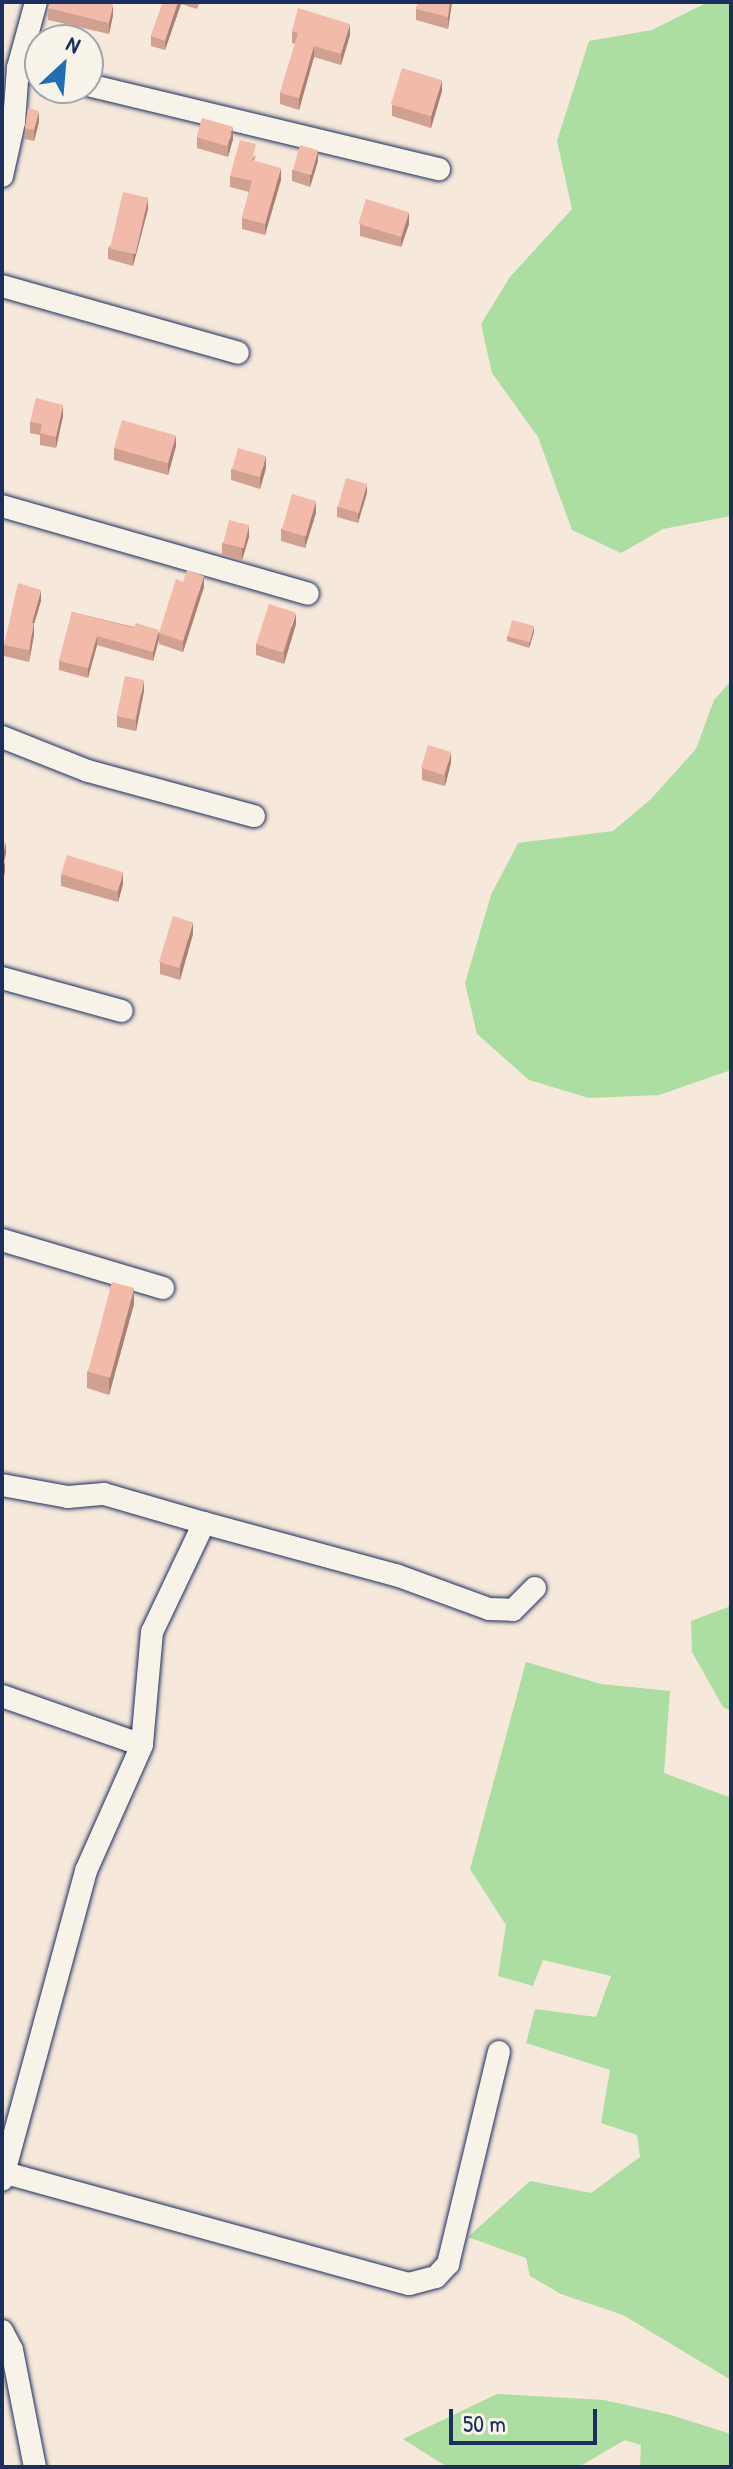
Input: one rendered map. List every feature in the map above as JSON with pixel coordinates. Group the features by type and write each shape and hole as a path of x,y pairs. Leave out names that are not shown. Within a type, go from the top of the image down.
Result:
{"street":[{"path":"2,176 18,68 36,2"},
{"path":"18,68 24,69"},
{"path":"104,89 439,169"},
{"path":"2,286 238,353"},
{"path":"2,506 308,594"},
{"path":"2,737 88,771 254,816"},
{"path":"2,978 122,1011"},
{"path":"2,1240 163,1288"},
{"path":"2,1485 68,1497 104,1494 396,1575 489,1609 513,1610 535,1588"},
{"path":"204,1523 152,1632 142,1745 86,1871 2,2175 409,2284 436,2277 448,2264 499,2052"},
{"path":"2,1696 142,1745"},
{"path":"2,2331 12,2350 35,2467"}],"green space":[{"path":"708,2 731,2 731,516 663,529 621,553 572,530 538,437 492,373 481,324 510,277 572,209 557,141 589,41 652,30"},
{"path":"731,681 731,1070 659,1095 589,1098 529,1080 477,1034 465,983 491,895 518,843 613,831 651,799 696,749 714,700"},
{"path":"731,1606 731,1711 723,1707 692,1652 691,1621"},
{"path":"526,1662 601,1684 670,1691 664,1773 729,1797 731,1794 731,2380 623,2315 561,2294 530,2276 526,2258 468,2237 530,2181 591,2193 640,2157 637,2135 601,2123 610,2070 526,2043 535,2009 596,2017 611,1976 543,1960 533,1986 498,1976 506,1925 470,1869"},
{"path":"497,2394 604,2400 671,2415 731,2434 731,2467 640,2467 641,2445 625,2440 582,2465 447,2467 403,2439"}],"building":[{"path":"50,2 113,4 109,23 48,8"},
{"path":"163,2 178,2 165,41 151,36"},
{"path":"418,2 450,2 448,17 416,9"},
{"path":"298,8 350,24 341,54 314,46 299,98 280,93 298,33 292,31"},
{"path":"402,68 442,80 431,117 391,104"},
{"path":"28,108 39,111 34,130 25,128"},
{"path":"202,118 233,127 227,146 196,137"},
{"path":"240,140 256,144 252,160 281,168 265,224 242,218 252,181 230,176"},
{"path":"300,145 318,150 311,175 293,170"},
{"path":"123,192 148,198 135,254 110,249"},
{"path":"366,199 409,212 401,237 358,224"},
{"path":"36,398 63,405 56,437 40,433 42,424 30,422"},
{"path":"122,420 176,435 168,463 114,448"},
{"path":"238,448 266,456 260,477 232,469"},
{"path":"346,478 367,484 359,513 338,507"},
{"path":"292,494 316,501 306,536 282,530"},
{"path":"229,520 249,525 244,548 223,543"},
{"path":"187,570 204,576 183,641 159,633 176,579 183,582"},
{"path":"18,583 41,590 29,650 4,645"},
{"path":"269,604 296,613 283,653 256,644"},
{"path":"72,612 134,628 136,623 159,630 153,652 97,636 88,668 59,661"},
{"path":"512,620 534,626 530,642 508,636"},
{"path":"125,676 144,680 135,720 116,716"},
{"path":"428,745 451,752 444,775 421,768"},
{"path":"67,855 123,872 118,891 61,874"},
{"path":"173,916 193,922 179,968 159,962"},
{"path":"112,1282 134,1288 110,1378 88,1372"}]}
